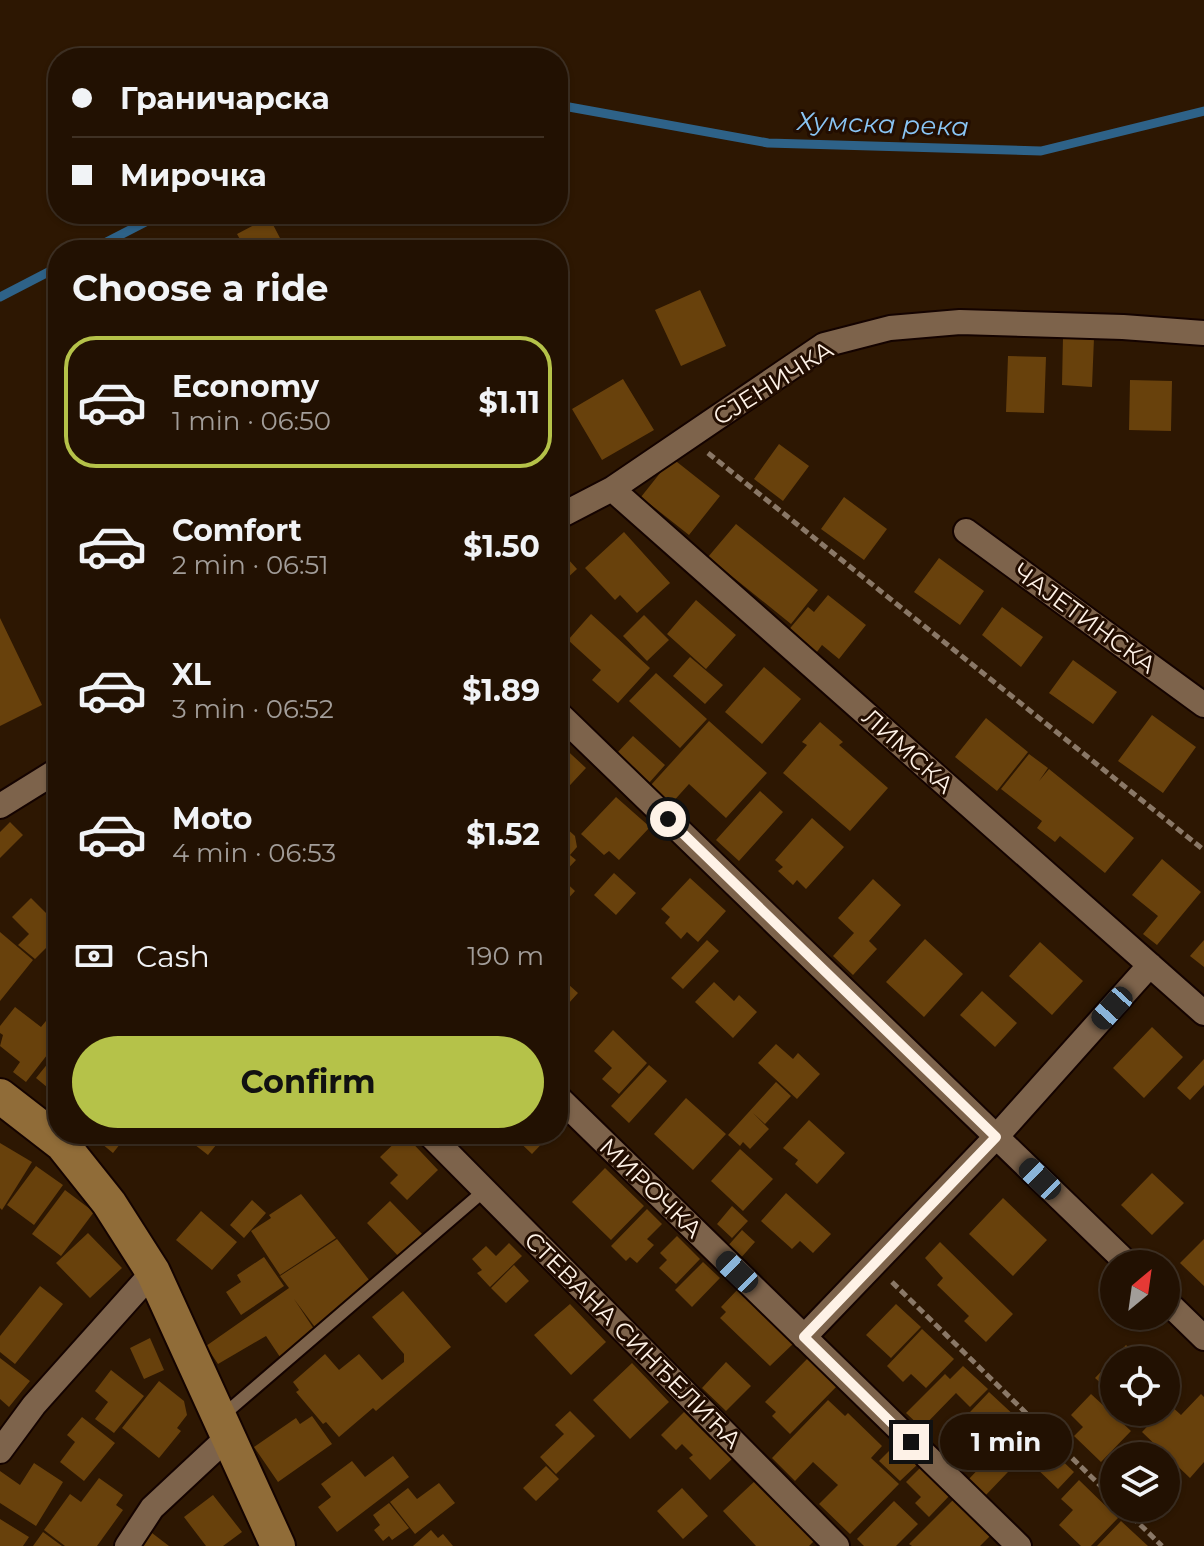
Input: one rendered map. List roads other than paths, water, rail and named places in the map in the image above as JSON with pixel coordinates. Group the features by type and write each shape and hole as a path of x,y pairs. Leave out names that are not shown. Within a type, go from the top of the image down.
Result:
{"street":[{"name":"СЈЕНИЧКА","path":"568,512 612,489 824,345 890,328 960,322 1204,333"},
{"name":"ЛИМСКА","path":"612,489 1204,1013"},
{"name":"ЧАЈЕТИНСКА","path":"966,531 1204,705"},
{"path":"568,723 1113,1250"},
{"path":"0,806 48,776"},
{"path":"804,1337 996,1137 1150,965"},
{"path":"0,1096 48,1133"},
{"name":"МИРОЧКА","path":"568,1107 1019,1546"},
{"path":"62,1144 109,1203 153,1272 278,1546"},
{"name":"СТЕВАНА СИНЂЕЛИЋА","path":"439,1144 837,1546"},
{"path":"0,1451 34,1405 153,1272"},
{"path":"1180,1315 1204,1338"},
{"path":"127,1546 152,1508 223,1429"}],"lane":[{"path":"223,1429 485,1190"}],"waterway":[{"name":"Хумска река","path":"568,107 768,143 1041,151 1204,111"},
{"name":"Хумска река","path":"110,240 142,224"},
{"name":"Хумска река","path":"0,297 48,272"}]}
